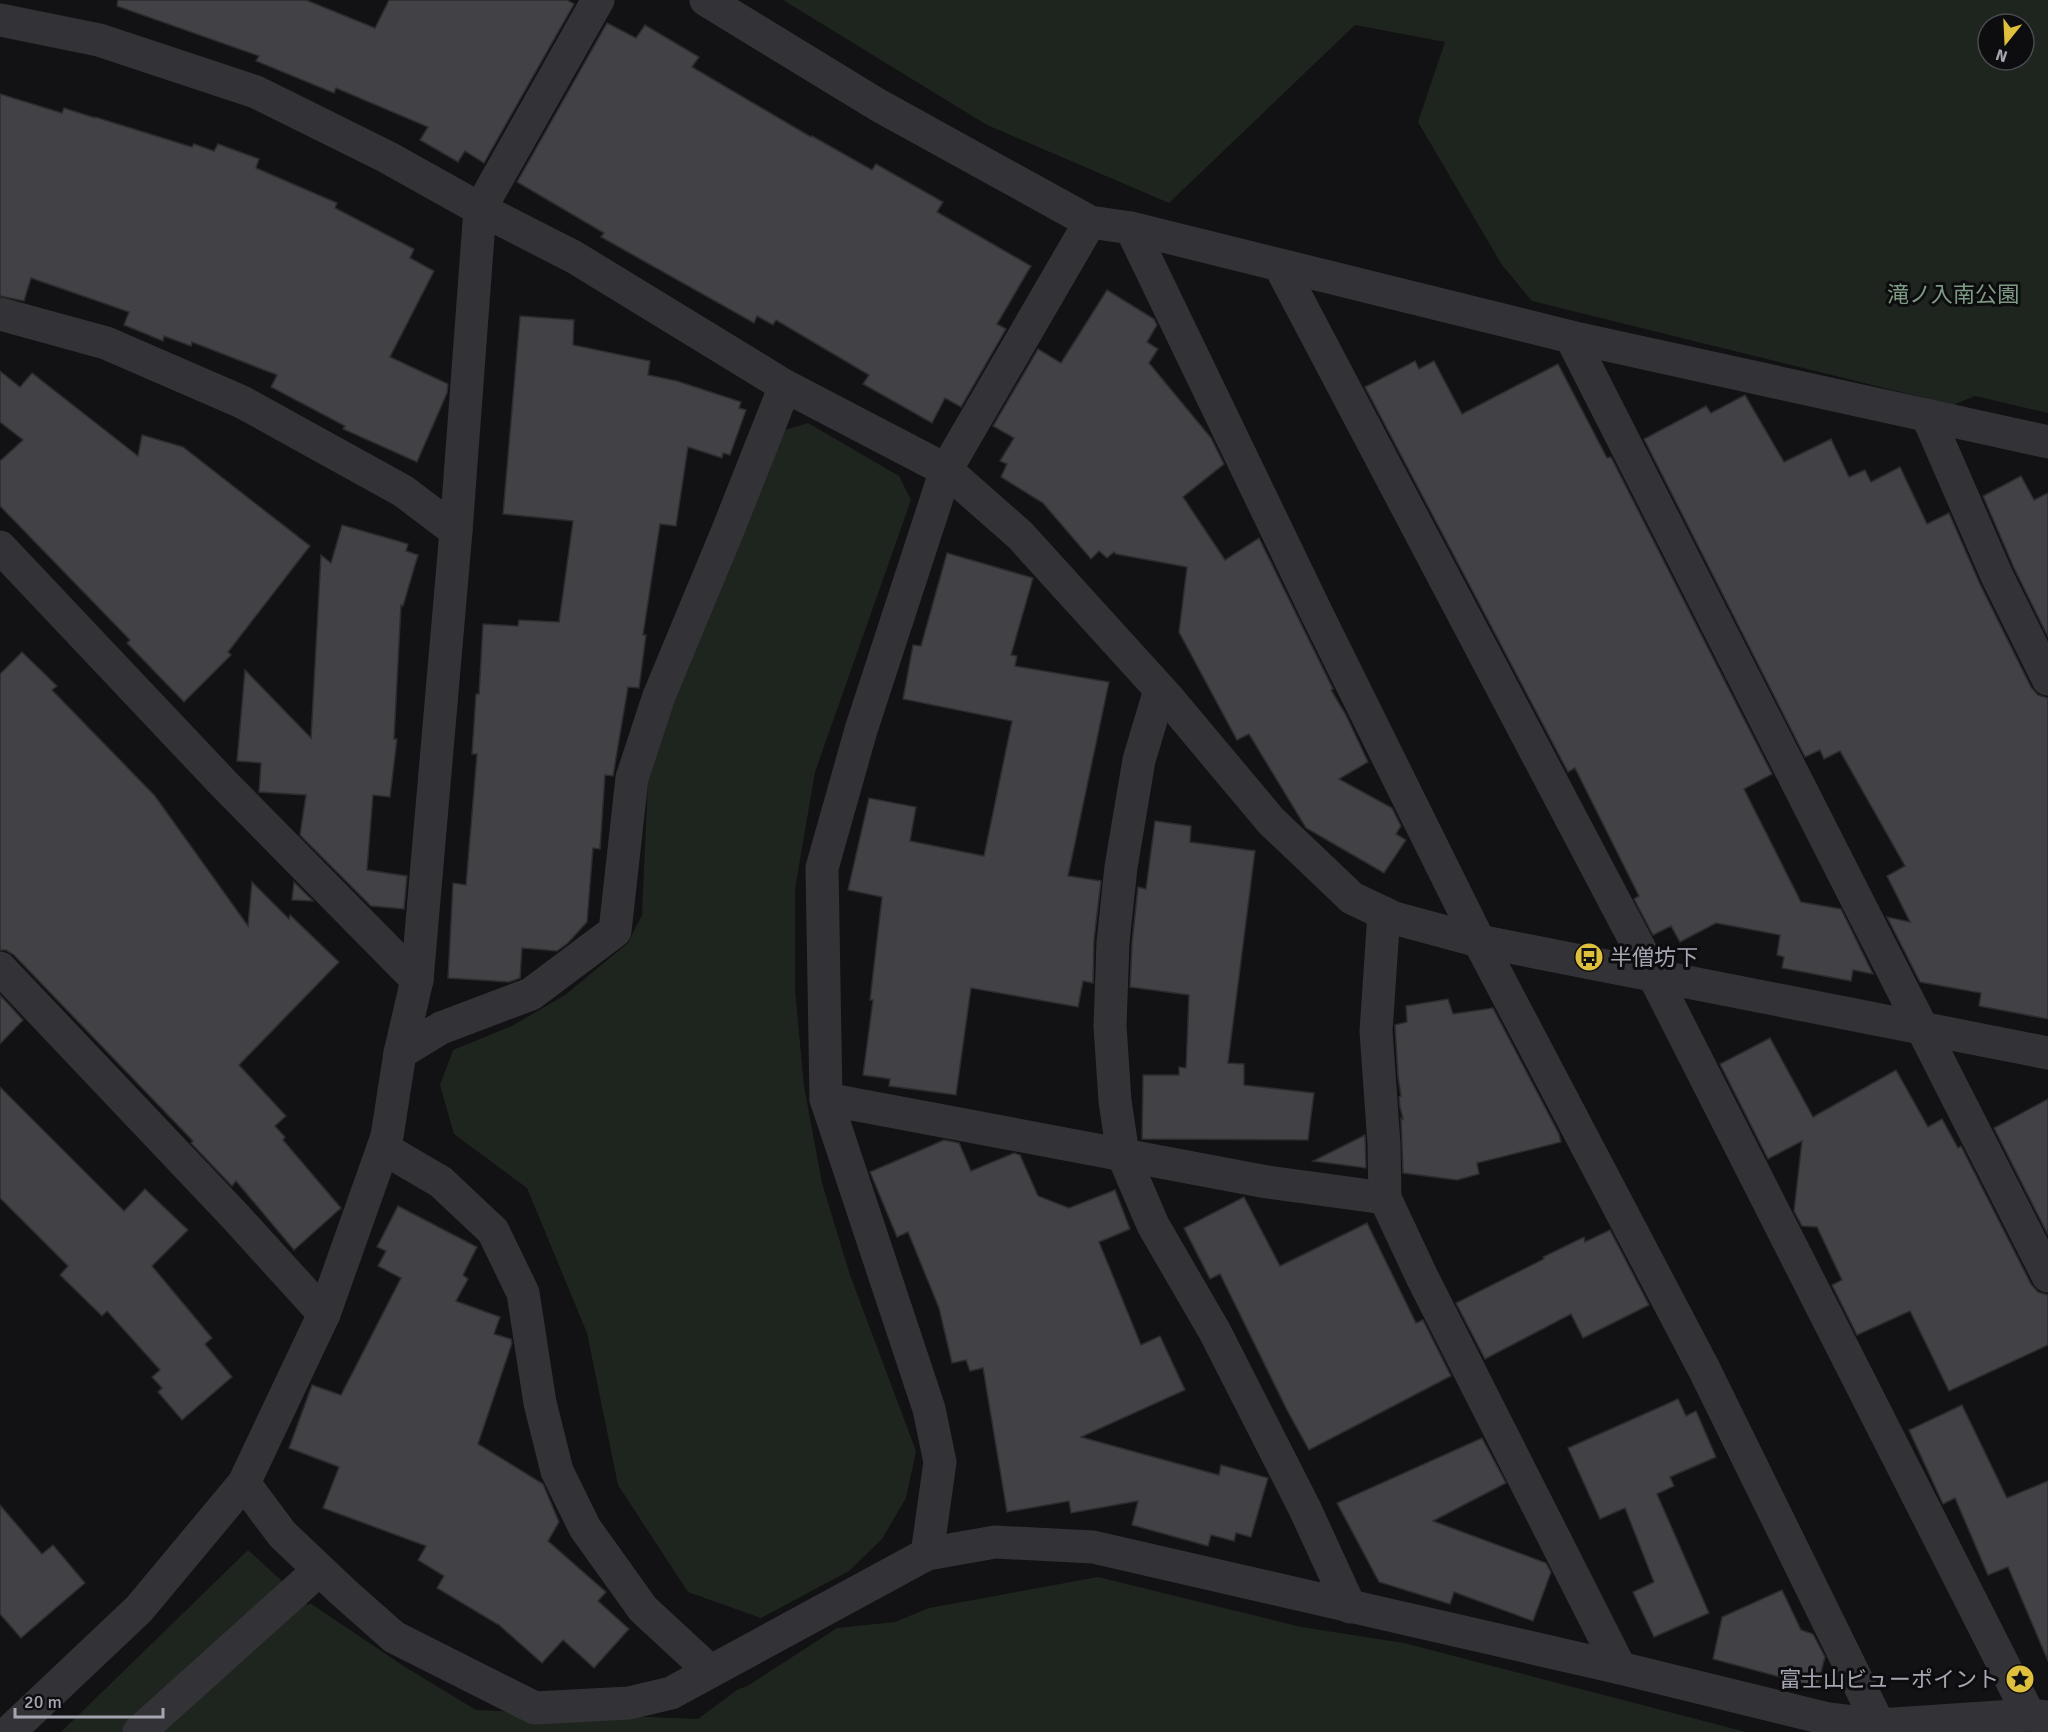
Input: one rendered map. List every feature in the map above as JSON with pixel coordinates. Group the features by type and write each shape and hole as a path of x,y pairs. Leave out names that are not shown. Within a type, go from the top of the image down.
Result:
{"street":[{"path":"9,1732 139,1609 244,1483 324,1314 383,1148 387,1136 400,1053 417,980 456,531 480,209 598,0"},
{"path":"706,0 878,105 1090,222 1131,228 1571,337 2048,442"},
{"path":"0,20 99,40 256,92 387,157 480,209 574,257 785,386 946,470 1020,535 1160,690 1271,821 1352,898 1394,918 1479,941 2048,1053"},
{"path":"927,1554 940,1462 929,1409 826,1099 822,868 861,730 946,470 1090,222"},
{"path":"1131,228 1318,616 1479,941 1704,1369 1879,1725"},
{"path":"244,1483 282,1534 394,1636 536,1707 629,1703 671,1693 927,1554 995,1542 1093,1547 1620,1668 1828,1719 1879,1725 2038,1716 1654,976 1280,266"},
{"path":"0,314 106,343 242,402 403,491 456,531"},
{"path":"1571,337 2048,1276"},
{"path":"400,1053 441,1028 531,994 615,931 632,778 659,696 785,386"},
{"path":"1927,415 1997,576 2048,679"},
{"path":"0,547 224,784 417,980"},
{"path":"1160,690 1139,760 1121,867 1113,942 1110,1026 1115,1101 1124,1155 1154,1226 1220,1343 1305,1509 1350,1607"},
{"path":"1383,913 1376,1031 1384,1143 1385,1198 1422,1277 1620,1668"},
{"path":"0,968 234,1215 324,1314"},
{"path":"826,1099 1267,1182 1385,1198"},
{"path":"383,1148 441,1182 493,1231 522,1293 540,1403 557,1471 585,1528 643,1609 710,1671"},
{"path":"139,1732 319,1570"}],"green space":[{"name":"滝ノ入南公園","path":"783,0 2048,0 2048,413 1975,396 1953,405 1532,301 1502,265 1418,122 1445,42 1355,25 1169,203 987,125"},
{"path":"808,423 899,476 911,500 815,772 795,889 795,990 804,1086 822,1183 850,1275 916,1451 906,1498 882,1539 849,1571 761,1618 688,1592 618,1485 587,1333 527,1188 454,1134 440,1085 453,1050 512,1026 565,995 628,943 642,915 648,778 690,656 785,430"},
{"path":"248,1550 308,1605 310,1603 402,1665 476,1710 698,1719 737,1690 749,1685 837,1628 895,1622 929,1608 1098,1577 1301,1627 1404,1643 1746,1732 61,1732"}],"building":[{"path":"118,0 306,0 375,28 389,0 567,0 574,4 484,163 465,151 458,162 420,140 428,127 336,88 334,93 256,61 259,56 117,6"},
{"path":"607,23 636,38 645,25 699,57 692,67 872,170 876,164 943,202 937,212 1031,266 997,324 1006,329 961,407 945,398 932,423 863,384 869,375 776,320 773,325 757,316 754,323 601,237 604,233 517,182"},
{"path":"0,94 62,113 64,108 192,147 194,144 214,151 218,144 259,159 256,168 337,203 335,208 414,249 410,258 434,271 390,357 448,384 447,393 417,462 343,429 345,426 271,387 277,375 192,342 191,346 164,336 163,341 124,325 129,312 31,278 24,301 0,296"},
{"path":"1107,290 1154,319 1157,325 1147,342 1158,349 1149,363 1211,438 1224,464 1183,497 1225,560 1259,538 1368,762 1339,779 1392,808 1401,826 1396,834 1406,840 1384,873 1306,828 1249,734 1237,740 1179,632 1187,567 1114,552 1107,558 1099,551 1091,559 1043,503 1001,477 1007,464 1000,461 1014,438 993,426 1038,349 1061,363"},
{"path":"520,316 574,320 573,345 650,361 648,375 677,381 741,402 739,408 746,410 730,455 723,453 722,458 688,447 676,526 660,524 643,635 646,635 639,688 628,687 613,776 605,775 600,849 593,848 587,922 568,943 557,951 522,948 520,978 509,982 448,978 453,883 466,885 477,754 472,754 476,694 479,694 483,624 518,626 519,620 559,622 573,521 503,514"},
{"path":"1415,361 1419,369 1434,361 1462,414 1558,364 1607,458 1611,457 1772,774 1744,789 1801,902 1841,909 1873,974 1853,970 1851,981 1782,968 1784,957 1777,955 1780,935 1716,923 1680,942 1671,926 1653,935 1634,899 1639,896 1575,768 1568,772 1365,387"},
{"path":"0,371 20,387 32,373 138,456 142,435 183,447 310,546 228,652 231,655 184,702 127,643 130,640 0,506 0,461 23,440 0,422"},
{"path":"1745,395 1784,462 1831,439 1849,477 1865,470 1871,482 1900,467 1927,524 1949,513 1980,584 2031,687 2038,695 2048,698 2048,1019 1979,1006 1981,993 1920,982 1887,917 1910,922 1887,876 1905,866 1840,751 1824,759 1820,750 1805,757 1644,439 1706,406 1711,413"},
{"path":"2021,476 2034,500 2048,493 2048,637 2014,568 1983,496"},
{"path":"342,525 408,544 406,551 418,555 403,606 401,605 394,739 397,739 390,797 373,795 367,870 407,876 404,909 371,906 300,835 306,795 259,792 261,763 237,761 245,670 311,738 321,555 331,563"},
{"path":"947,553 1033,578 1011,655 1017,656 1015,666 1109,682 1068,876 1101,881 1094,940 1093,983 1083,981 1078,1007 971,988 956,1095 889,1086 890,1079 863,1075 873,1000 870,1000 882,897 848,890 869,798 916,807 910,841 984,856 1012,721 903,699 913,645 921,646"},
{"path":"22,652 57,686 52,690 155,796 248,926 252,882 289,919 290,915 339,962 239,1065 286,1116 275,1126 285,1137 283,1140 341,1208 294,1250 236,1181 232,1186 191,1143 193,1141 14,955 6,950 0,950 0,674"},
{"path":"1155,821 1191,826 1190,842 1255,851 1228,1063 1244,1064 1244,1085 1314,1093 1308,1140 1142,1139 1143,1075 1179,1075 1179,1067 1186,1068 1189,995 1130,987 1138,887 1146,889"},
{"path":"294,882 313,901 292,900"},
{"path":"0,995 23,1020 0,1044"},
{"path":"1448,999 1453,1014 1493,1008 1559,1134 1561,1142 1477,1163 1479,1174 1457,1180 1403,1173 1401,1118 1403,1119 1399,1097 1401,1096 1395,1025 1407,1022 1406,1006"},
{"path":"1770,1038 1813,1117 1896,1070 1928,1127 1942,1119 1958,1148 1961,1146 2031,1284 2038,1292 2048,1295 2048,1345 1949,1391 1910,1311 1857,1335 1832,1285 1842,1280 1817,1227 1802,1226 1794,1211 1802,1141 1768,1159 1720,1064"},
{"path":"0,1087 124,1211 145,1189 188,1230 152,1266 212,1338 205,1344 232,1377 182,1420 158,1392 162,1388 152,1377 160,1370 107,1311 102,1316 60,1275 68,1266 0,1198"},
{"path":"2048,1099 2048,1235 1994,1128"},
{"path":"1365,1135 1366,1168 1313,1161"},
{"path":"944,1140 959,1143 971,1171 1014,1153 1020,1155 1038,1196 1069,1208 1115,1190 1130,1229 1099,1242 1141,1345 1160,1336 1185,1390 1081,1437 1219,1475 1221,1465 1268,1478 1251,1537 1236,1533 1234,1541 1211,1535 1208,1546 1132,1525 1138,1501 1071,1513 1069,1501 1007,1512 983,1368 970,1371 966,1360 952,1363 939,1308 908,1232 897,1237 870,1172"},
{"path":"1244,1197 1280,1266 1367,1223 1416,1323 1423,1320 1451,1376 1309,1450 1220,1274 1210,1279 1184,1228"},
{"path":"398,1206 477,1247 463,1275 468,1279 456,1301 500,1317 494,1334 511,1339 512,1343 478,1444 543,1484 559,1522 548,1541 606,1592 598,1601 629,1629 594,1668 563,1640 542,1663 499,1625 437,1588 444,1576 418,1560 426,1546 323,1508 339,1467 289,1448 312,1385 341,1395 401,1278 378,1266 386,1251 377,1247"},
{"path":"1610,1230 1649,1305 1583,1338 1571,1314 1485,1359 1456,1303 1584,1237 1585,1242"},
{"path":"1678,1399 1686,1416 1696,1411 1716,1457 1670,1477 1674,1486 1657,1494 1709,1613 1654,1637 1633,1592 1654,1582 1625,1508 1600,1519 1568,1448"},
{"path":"1962,1405 2007,1498 2048,1481 2048,1661 2008,1567 1988,1575 1955,1498 1943,1504 1909,1430"},
{"path":"1482,1438 1506,1483 1433,1521 1546,1563 1551,1572 1533,1621 1454,1592 1450,1604 1379,1582 1337,1503"},
{"path":"0,1505 42,1554 53,1545 85,1583 21,1638 0,1614"},
{"path":"1782,1590 1801,1630 1813,1634 1825,1657 1817,1687 1713,1659 1722,1617"}],"place":[{"name":"半僧坊下","path":"1589,957"},
{"name":"富士山ビューポイント","path":"2020,1679"}]}
